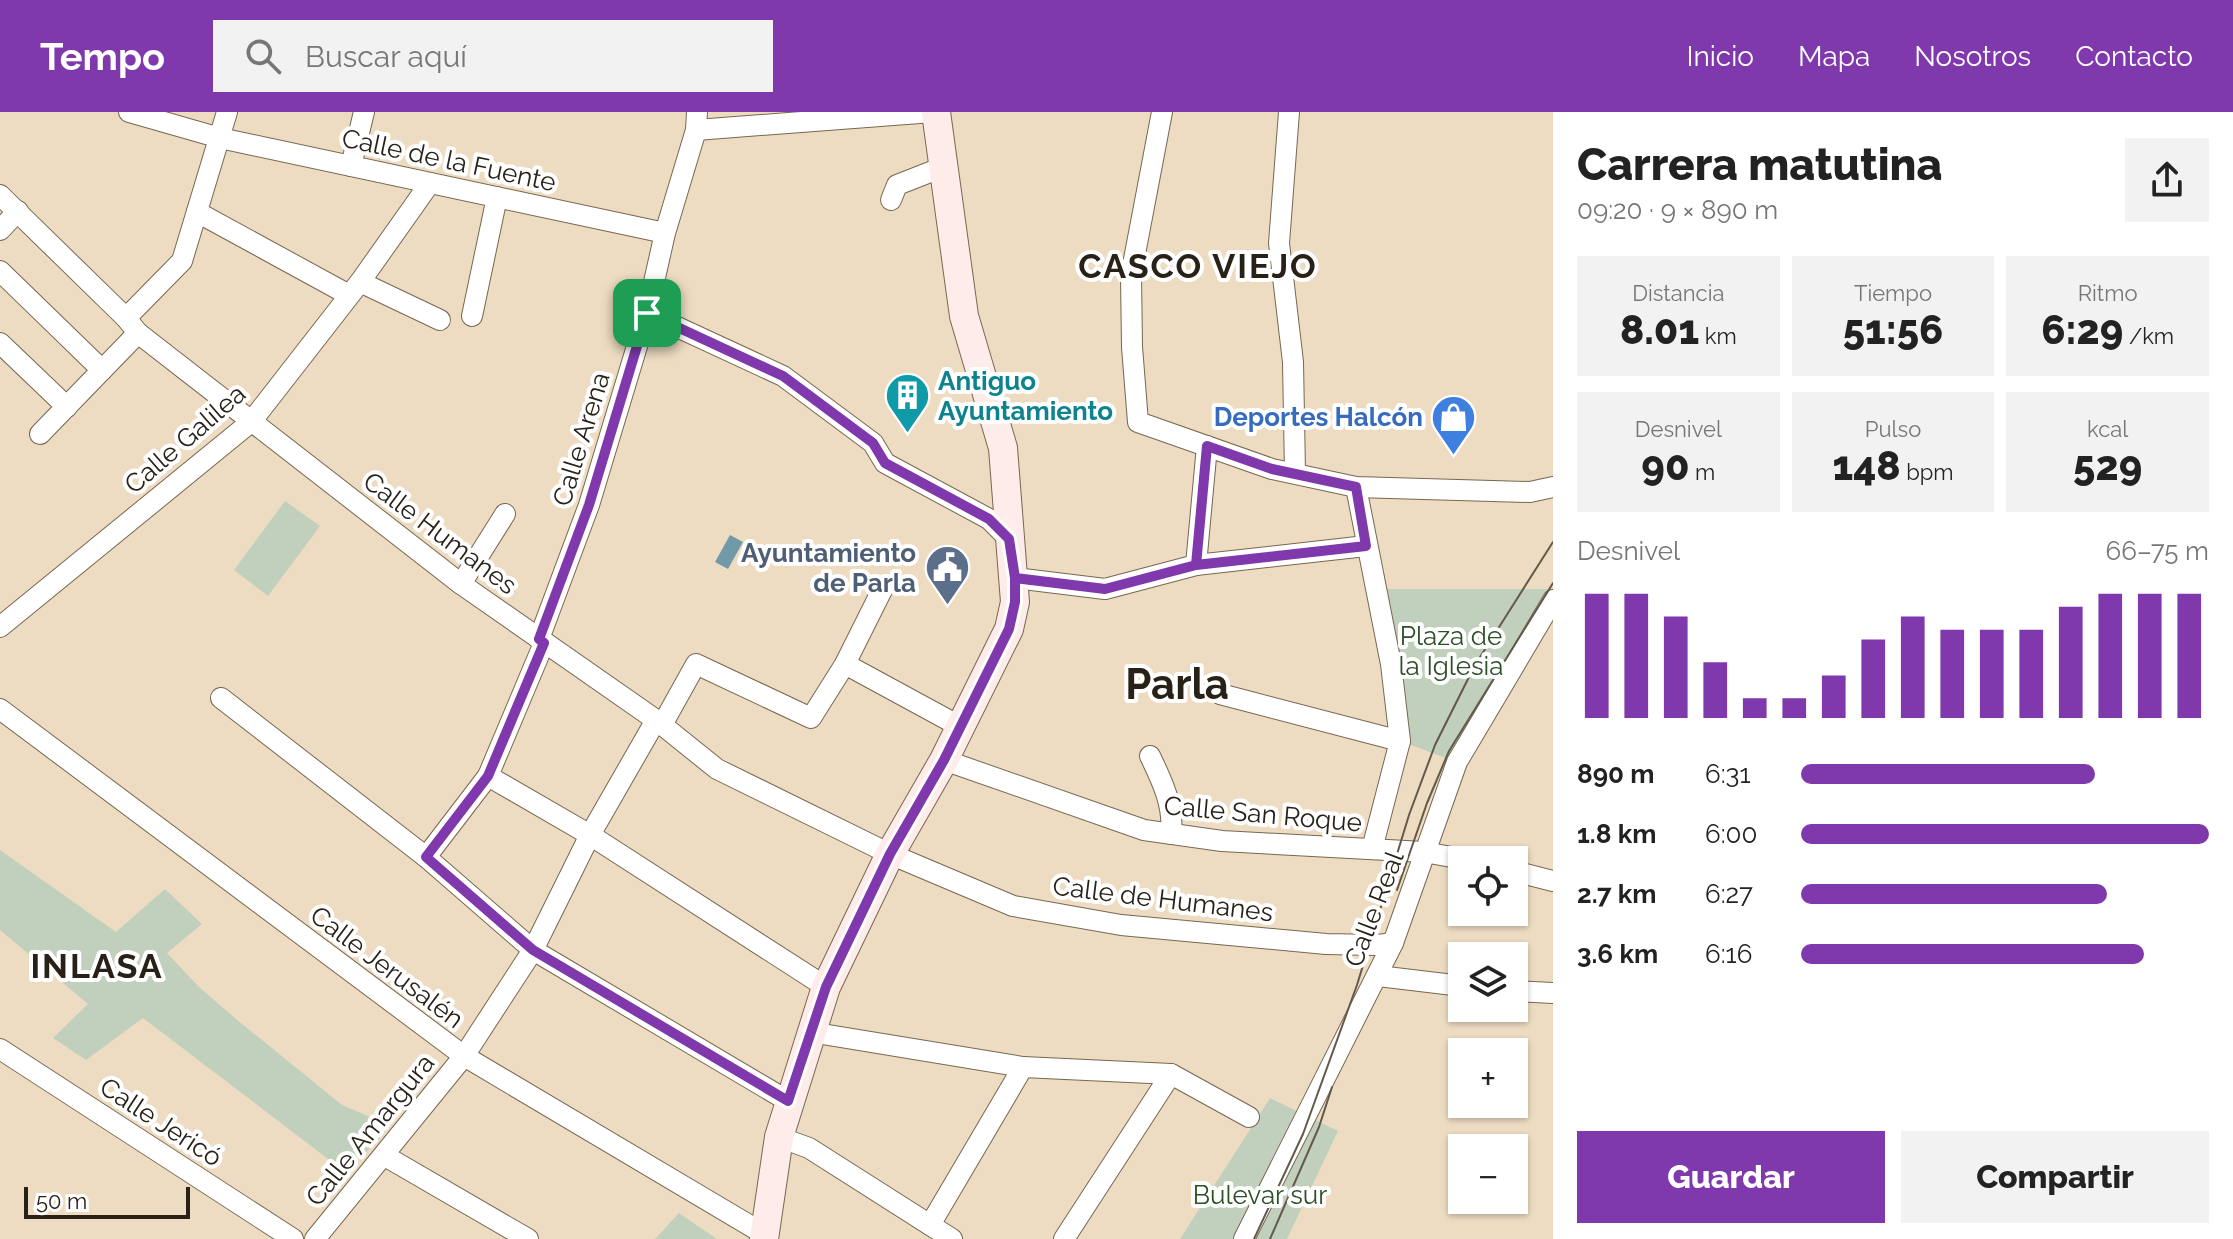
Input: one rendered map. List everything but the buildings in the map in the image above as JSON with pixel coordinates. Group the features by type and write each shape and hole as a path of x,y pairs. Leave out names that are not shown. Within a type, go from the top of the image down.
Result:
{"street":[{"name":"Calle de la Fuente","path":"129,112 220,138 665,233"},
{"path":"40,434 102,370 132,325 182,261 227,112"},
{"path":"351,166 364,112"},
{"path":"696,121 934,112 964,316 1003,448 1015,578 1015,602 1009,629 944,760 890,854 826,987 779,1137 764,1237"},
{"path":"1162,112 1131,275 1132,347 1138,422 1272,469 1356,487 1530,492 1553,487"},
{"path":"1289,112 1279,243 1293,362 1295,473"},
{"name":"Calle Arena","path":"426,857 488,776 541,641 589,505 647,313 696,121"},
{"path":"891,200 897,185 943,167"},
{"name":"Calle Galilea","path":"0,627 251,422 355,288 430,183"},
{"name":"Calle Humanes","path":"0,195 132,325 251,422 461,584 659,723 717,769 890,854"},
{"path":"472,316 497,197"},
{"path":"0,230 18,211"},
{"path":"197,212 355,288 440,320"},
{"path":"0,271 102,370"},
{"path":"647,313 783,376 873,443 885,463 989,519 1009,539"},
{"path":"0,343 67,407"},
{"path":"1196,565 1207,446"},
{"path":"1356,487 1391,664 1400,741 1372,849"},
{"path":"461,584 505,514"},
{"path":"1015,578 1105,589 1196,565 1366,546"},
{"path":"883,588 845,664 961,727"},
{"name":"Calle Real","path":"1244,1239 1393,943 1457,762 1553,600"},
{"name":"Calle Amargura","path":"315,1239 464,1056 533,950 590,835 696,664 811,718 845,664"},
{"path":"1220,694 1400,741"},
{"path":"221,698 426,857 533,950 788,1101"},
{"name":"Calle Jerusalén","path":"0,709 464,1056 764,1237"},
{"path":"1150,756 1173,816 1171,834"},
{"name":"Calle San Roque","path":"944,760 1144,830 1222,841 1424,852"},
{"path":"488,776 590,835 826,987"},
{"path":"1424,852 1448,856"},
{"name":"Calle de Humanes","path":"890,854 1013,906 1121,925 1326,944 1393,943"},
{"path":"1528,875 1553,881"},
{"path":"1378,976 1448,984"},
{"path":"1528,992 1553,993"},
{"path":"810,1032 1023,1067 1171,1074 1249,1117"},
{"name":"Calle Jericó","path":"0,1049 293,1239"},
{"path":"930,1225 1023,1067"},
{"path":"1064,1239 1171,1074"},
{"path":"779,1137 809,1148 952,1239"},
{"path":"385,1156 528,1239"}],"green space":[{"path":"285,501 320,526 268,596 234,570"},
{"name":"Plaza de la Iglesia","path":"1376,589 1553,589 1553,600 1457,762 1400,741"},
{"path":"0,850 116,932 165,889 202,924 167,953 199,987 342,1105 387,1124 383,1135 350,1168 336,1165 143,1018 86,1060 53,1038 88,1004 0,930"},
{"name":"Bulevar sur","path":"1270,1098 1338,1131 1287,1239 1180,1239"},
{"path":"679,1213 717,1239 655,1239"}],"water":[{"path":"730,535 743,542 728,569 715,562"}],"tram line":[{"path":"1254,1239 1303,1134 1357,985 1409,815 1435,745 1475,665 1553,542"},
{"path":"1397,890 1449,751 1553,583"},
{"path":"1270,1239 1319,1127 1332,1087"}],"place":[{"name":"Antiguo Ayuntamiento","path":"907,435"},
{"name":"Deportes Halcón","path":"1454,456"},
{"name":"Ayuntamiento de Parla","path":"947,607"}],"district":[{"name":"CASCO VIEJO","path":"1198,266"},
{"name":"Parla","path":"1177,684"},
{"name":"INLASA","path":"97,966"}],"route":[{"path":"647,313 589,505 539,639 544,643 488,776 426,857 533,950 788,1101 826,987 890,854 944,760 1009,629 1015,602 1015,578 1105,589 1196,565 1366,546 1360,509 1356,487 1272,469 1207,446 1196,565 1105,589 1015,578 1009,539 989,519 885,463 873,443 783,376 647,313"}]}
